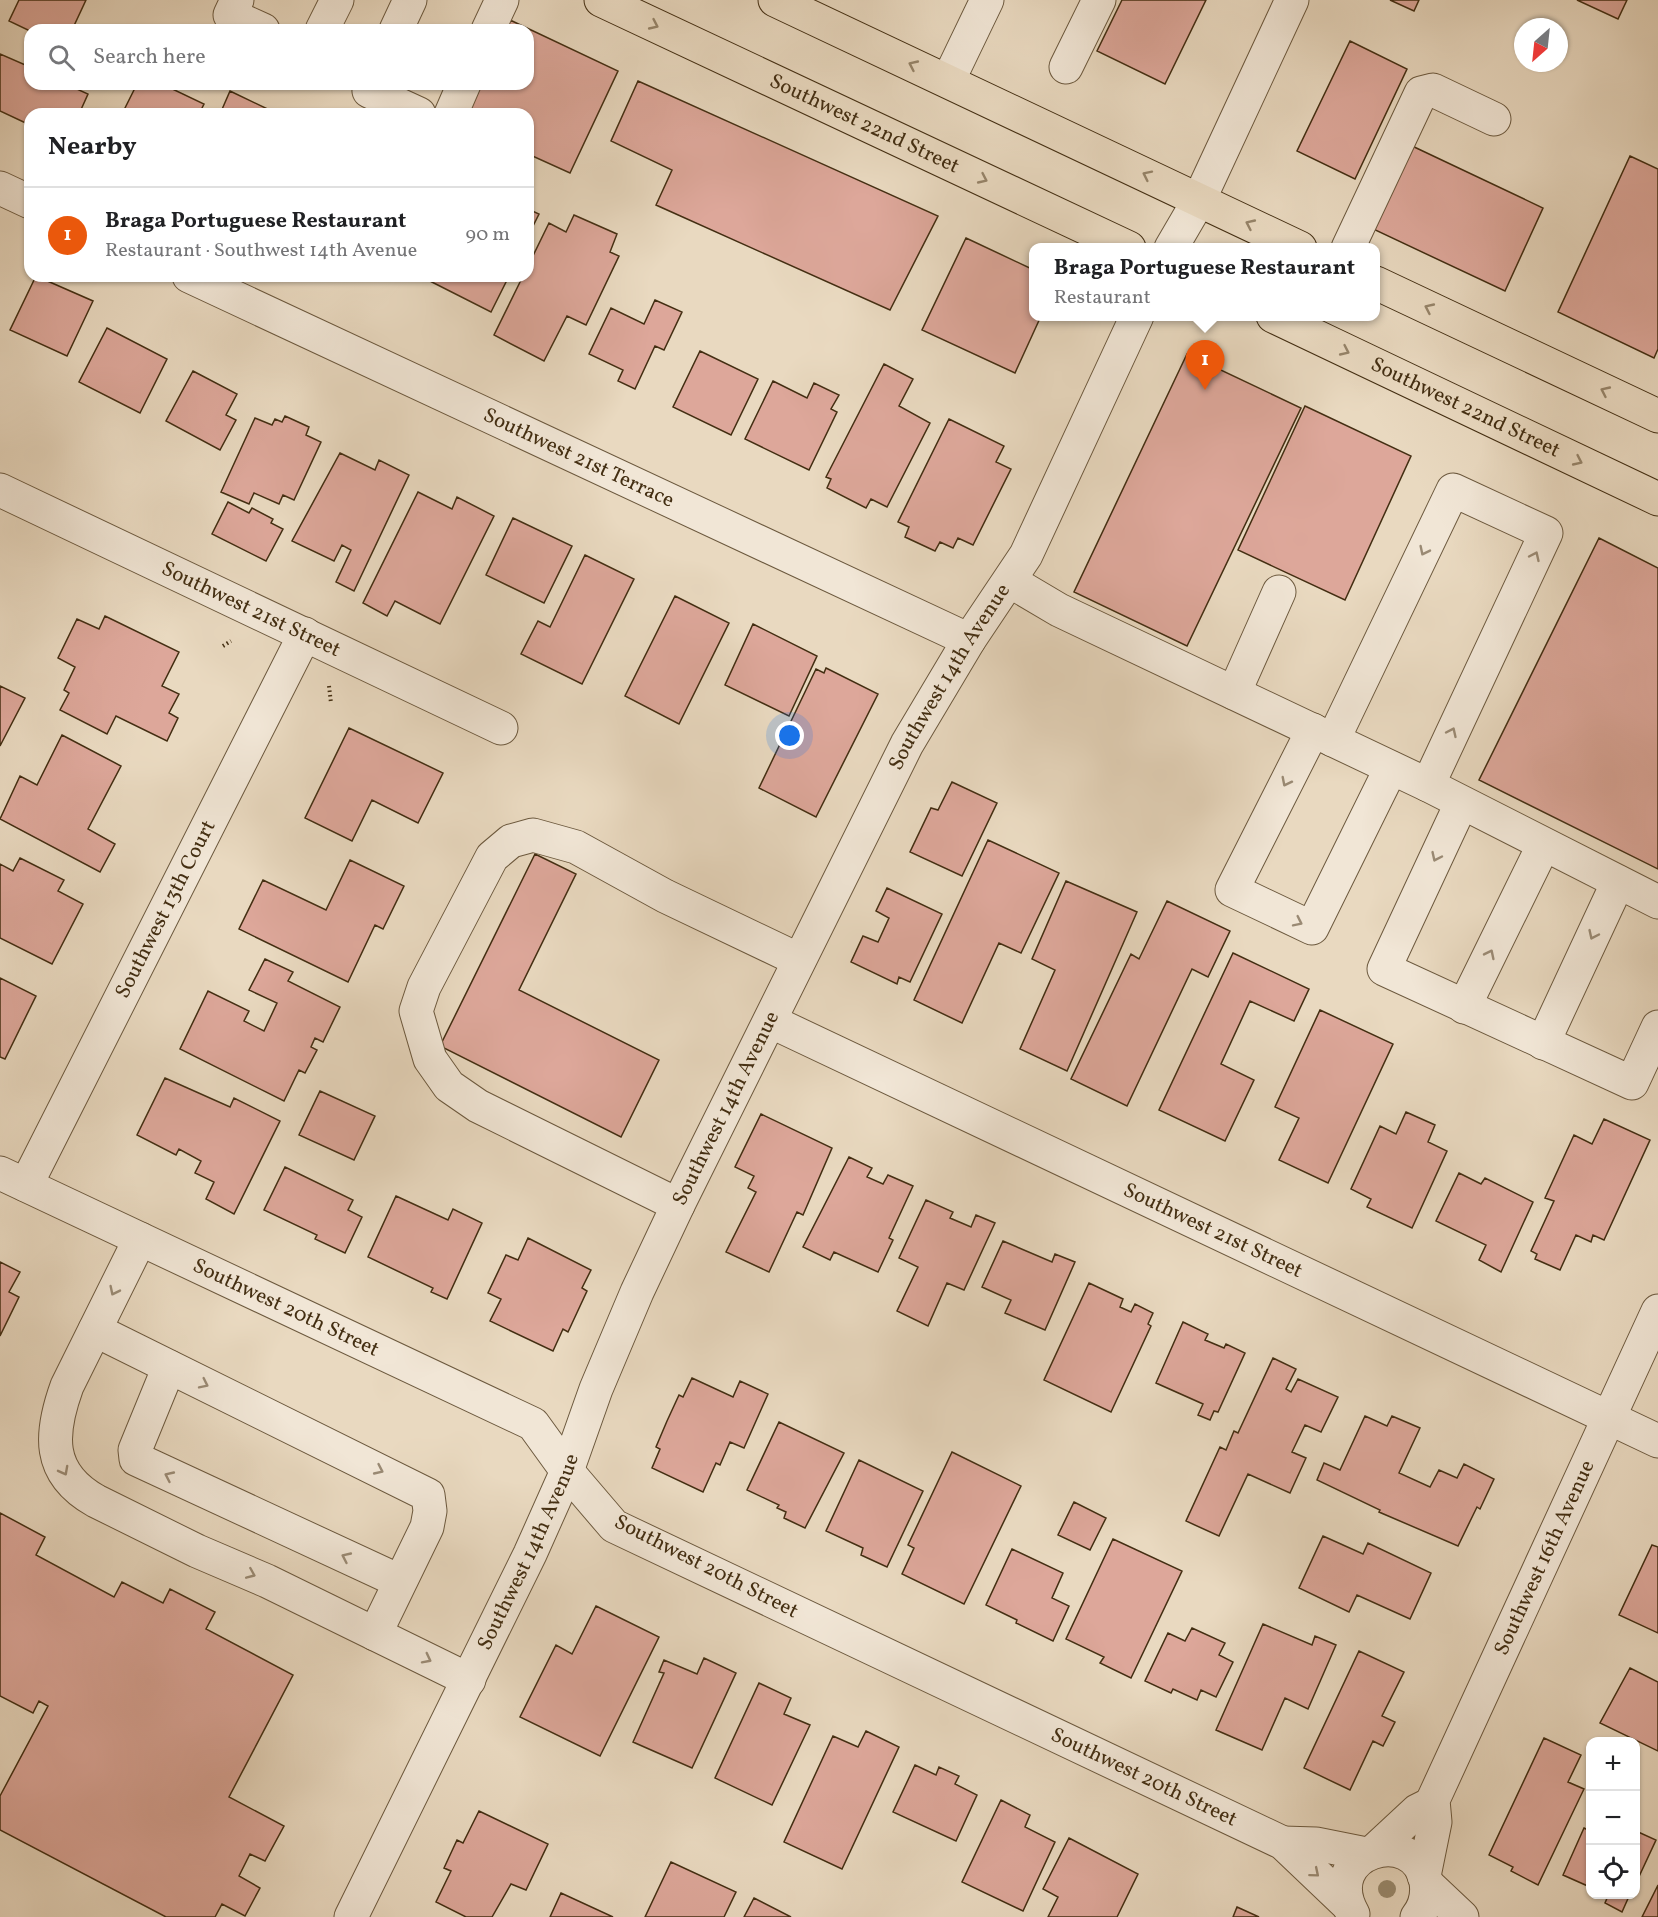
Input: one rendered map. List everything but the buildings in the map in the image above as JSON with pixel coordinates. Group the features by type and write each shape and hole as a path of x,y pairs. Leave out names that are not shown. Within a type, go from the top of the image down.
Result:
{"main road":[{"name":"Southwest 22nd Street","path":"601,0 1118,243"},
{"path":"775,0 1289,243"},
{"path":"1380,285 1658,416"},
{"name":"Southwest 22nd Street","path":"1284,321 1658,499"}],"street":[{"path":"237,0 230,15 250,24"},
{"path":"325,24 337,0"},
{"path":"399,24 410,0"},
{"path":"491,24 502,0"},
{"path":"948,81 987,0"},
{"path":"1066,67 1099,0"},
{"path":"1174,243 1199,200 1281,4"},
{"path":"369,90 406,108"},
{"path":"453,108 461,90"},
{"path":"1350,243 1421,93 1433,90 1494,119"},
{"path":"0,188 24,199"},
{"name":"Southwest 21st Terrace","path":"202,282 969,640"},
{"name":"Southwest 14th Avenue","path":"351,1917 469,1680 567,1471 619,1335 678,1205 907,744 969,640 1026,555 1135,321"},
{"name":"Southwest 21st Street","path":"0,490 501,728"},
{"path":"1391,768 1311,928 1232,890 1323,735 1453,490 1546,532 1428,786"},
{"path":"1010,581 1059,610 1428,786 1658,902"},
{"path":"1234,693 1279,592"},
{"name":"Southwest 13th Court","path":"13,1179 305,634"},
{"path":"1461,804 1384,969 1632,1083 1658,1027"},
{"path":"678,1205 478,1106 449,1086 430,1059 422,1036 416,1011 424,987 492,857 511,841 532,835 576,847 665,896 799,960"},
{"path":"1464,1007 1543,846"},
{"path":"1543,1042 1618,882"},
{"name":"Southwest 21st Street","path":"770,1021 1658,1441"},
{"name":"Southwest 20th Street","path":"13,1179 533,1424 567,1471 614,1526 1283,1843 1352,1913"},
{"path":"140,1239 67,1386 54,1433 57,1455 65,1476 81,1493 469,1680"},
{"name":"Southwest 16th Avenue","path":"1416,1917 1426,1900 1426,1880 1435,1822 1431,1804 1658,1311"},
{"path":"95,1330 428,1495 430,1511 427,1527 375,1634"},
{"path":"169,1367 137,1443 136,1459 399,1581"},
{"path":"1352,1913 1344,1889 1347,1875 1355,1863 1371,1852 1417,1811 1431,1804"},
{"name":"Southwest 20th Street","path":"1283,1843 1316,1844 1371,1852 1390,1849 1405,1854 1417,1863 1426,1880"},
{"path":"1426,1880 1462,1917"}],"path":[{"path":"328,679 331,703"}],"place":[{"name":"Braga Portuguese Restaurant","path":"1205,390"}]}
